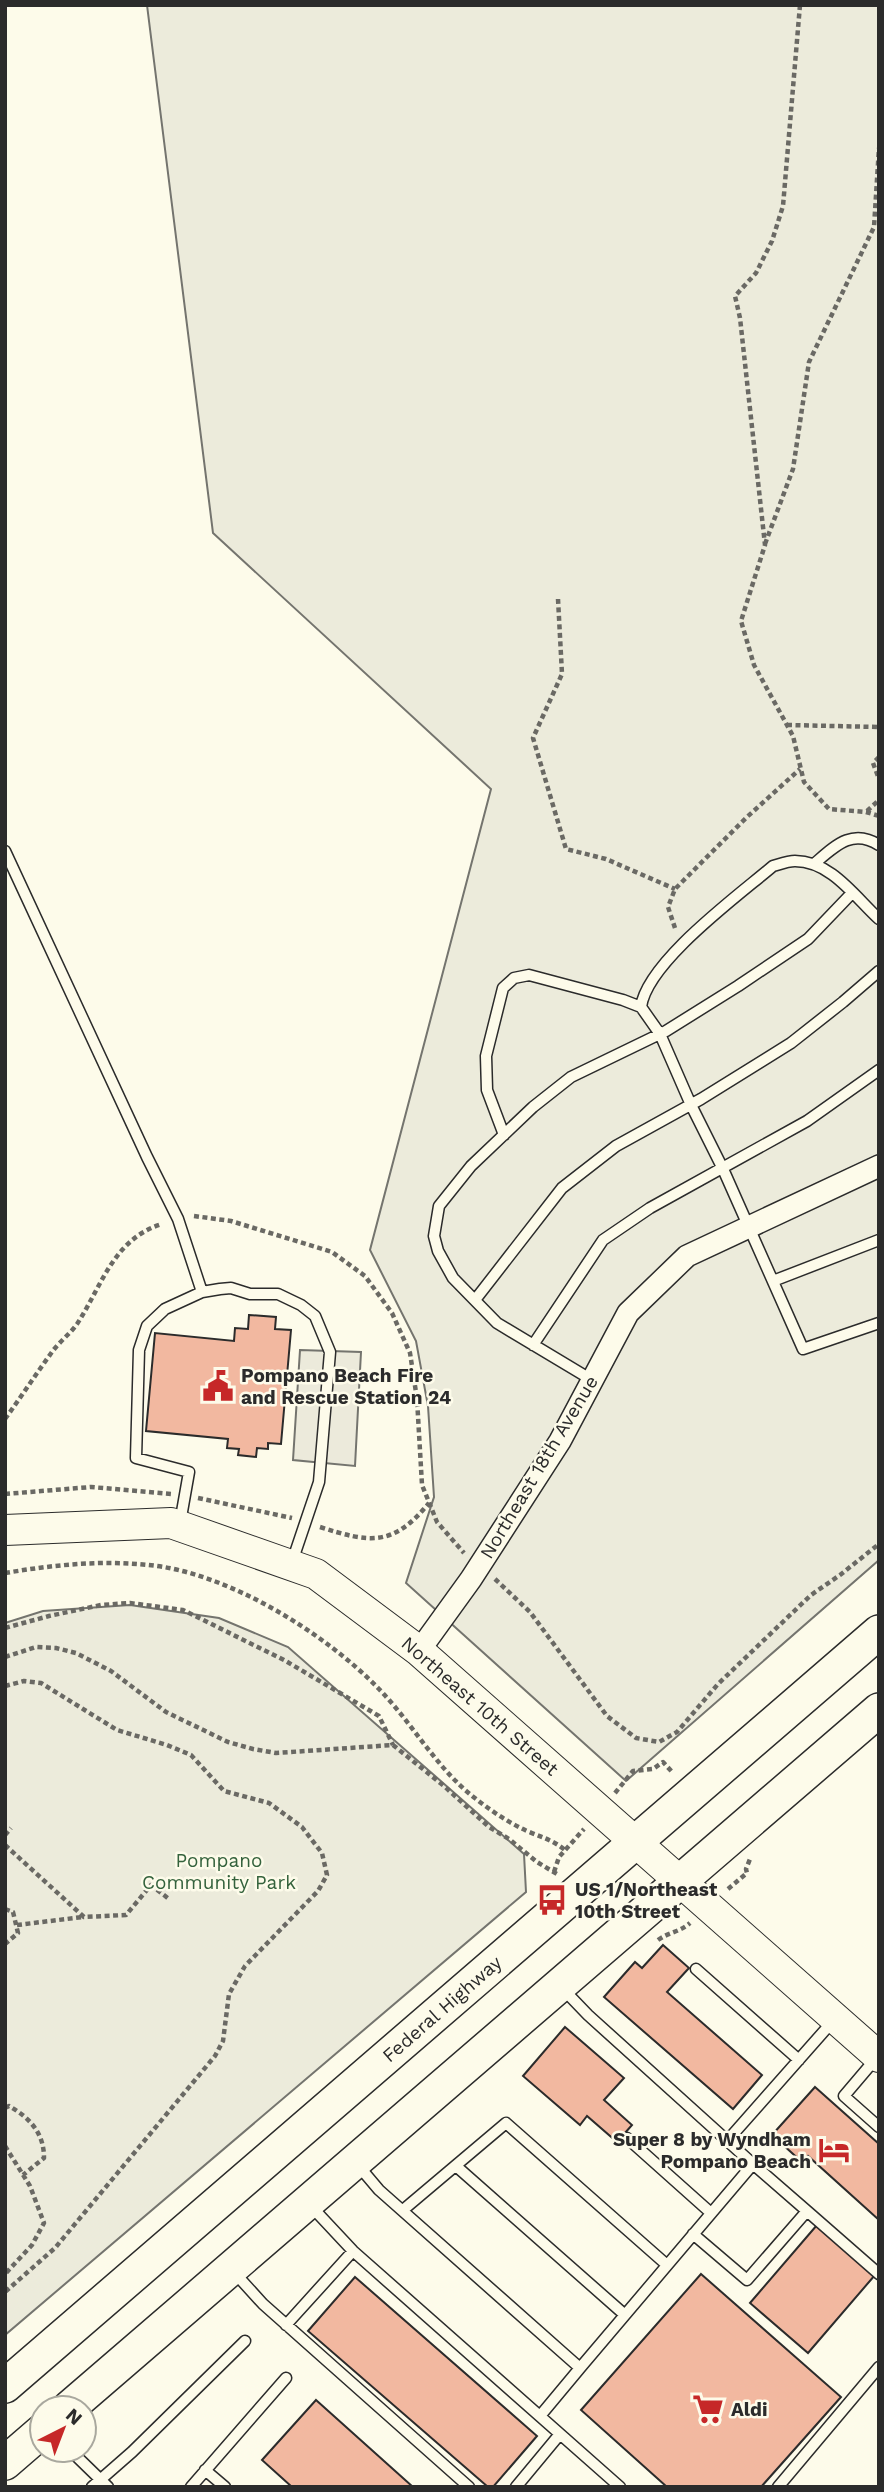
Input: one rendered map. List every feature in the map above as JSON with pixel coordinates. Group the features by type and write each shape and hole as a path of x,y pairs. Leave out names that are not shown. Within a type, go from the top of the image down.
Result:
{"main road":[{"name":"Federal Highway","path":"5,2386 879,1632"},
{"path":"85,2394 879,1710"},
{"path":"5,2463 28,2443"}],"street":[{"name":"Northeast 18th Avenue","path":"419,1651 476,1572 559,1441 628,1313 687,1256 879,1166"},
{"name":"Northeast 10th Street","path":"5,1530 171,1523 316,1574 419,1651 878,2057"}],"lane":[{"path":"814,864 848,839 863,837 879,845"},
{"path":"5,851 178,1219 202,1292"},
{"path":"641,1007 653,981 681,945 773,866 793,861 814,864 830,872 879,919"},
{"path":"592,1380 497,1323 453,1278 438,1251 434,1236 439,1206 471,1166 533,1107 571,1077 660,1034 808,939 852,893"},
{"path":"475,1300 562,1188 616,1146 691,1105 791,1043 879,971"},
{"path":"504,1135 487,1090 486,1056 503,988 513,978 529,975 641,1007 660,1034 803,1349 879,1323"},
{"path":"533,1345 603,1240 650,1208 807,1121 879,1070"},
{"path":"773,1281 879,1240"},
{"path":"180,1526 189,1472 136,1458 139,1350 147,1326 165,1309 202,1292 231,1289 250,1294 278,1294 301,1305 315,1316 330,1352 319,1482 291,1565"},
{"path":"696,1969 799,2060"},
{"path":"559,1985 587,2015 879,2274"},
{"path":"727,2141 835,2018"},
{"path":"878,2057 844,2096 879,2127"},
{"path":"403,2210 506,2123 667,2265"},
{"path":"627,2138 711,2213"},
{"path":"355,2162 379,2190 580,2368"},
{"path":"540,2416 753,2164"},
{"path":"456,2165 625,2315"},
{"path":"308,2203 353,2251 620,2487"},
{"path":"693,2234 747,2280 807,2211"},
{"path":"286,2325 353,2251"},
{"path":"232,2269 263,2304 468,2487"},
{"path":"82,2464 100,2484 245,2341"},
{"path":"778,2487 879,2367"},
{"path":"191,2487 286,2378"},
{"path":"516,2487 560,2434"},
{"path":"205,2470 225,2487"}],"path":[{"path":"765,545 740,318 735,296 757,274 772,241 783,206 800,5"},
{"path":"879,148 874,227 809,362 793,468 741,621 754,665 793,736 804,782 829,809 866,812 879,816"},
{"path":"558,599 562,674 533,738 566,849 606,859 676,889"},
{"path":"787,725 879,727"},
{"path":"879,757 873,763 879,779"},
{"path":"681,945 668,907 676,889 800,768"},
{"path":"866,812 879,800"},
{"path":"5,1494 92,1487 185,1496 265,1510 340,1533 374,1540 395,1534 414,1521 429,1503"},
{"path":"659,1742 677,1732 718,1684 811,1595 879,1544"},
{"path":"5,1573 51,1565 103,1562 151,1565 226,1585 311,1632 337,1652 377,1687 405,1717 434,1757 464,1788 492,1811 526,1830 553,1840 565,1850"},
{"path":"5,1629 49,1615 101,1605 130,1603 183,1610 284,1660 379,1716 393,1745 489,1827 554,1872"},
{"path":"5,1657 36,1647 76,1653 111,1671 166,1712 228,1741 253,1749 276,1753 393,1745"},
{"path":"5,1686 24,1681 41,1683 117,1730 191,1755 224,1791 269,1803 302,1827 322,1853 327,1875 318,1891 244,1966 229,1994 223,2041 215,2056 55,2248 5,2292"},
{"path":"5,1835 11,1828"},
{"path":"5,1845 84,1917"},
{"path":"17,1925 126,1915 151,1885 169,1899"},
{"path":"5,1909 13,1913 18,1933 5,1944"},
{"path":"5,2108 9,2106 25,2115 44,2142 44,2158 23,2175"},
{"path":"5,2146 23,2175 44,2223 32,2245 5,2274"}],"green space":[{"path":"147,5 879,5 879,1560 626,1781 406,1583 434,1497 428,1406 416,1341 370,1250 491,789 213,533"},
{"name":"Pompano Community Park","path":"130,1605 219,1618 288,1647 524,1854 526,1892 5,2335 5,1623 43,1611"}],"shaded area":[{"path":"300,1350 361,1352 355,1466 293,1460"}],"building":[{"name":"Pompano Beach Fire and Rescue Station 24","path":"249,1315 276,1317 275,1329 291,1330 281,1444 268,1443 268,1449 257,1448 256,1457 238,1455 239,1449 227,1448 228,1439 146,1431 155,1333 234,1341 235,1328 248,1329"},
{"path":"663,1945 689,1968 667,1992 762,2075 733,2109 604,1997 635,1962 642,1968"},
{"path":"565,2027 624,2078 604,2100 632,2125 617,2142 587,2116 580,2125 523,2076"},
{"name":"Super 8 by Wyndham Pompano Beach","path":"815,2087 879,2144 879,2220 808,2156 802,2162 772,2135"},
{"path":"817,2225 875,2275 808,2353 750,2303"},
{"path":"701,2274 841,2397 761,2487 667,2487 581,2410"},
{"path":"355,2277 537,2436 493,2487 488,2487 308,2331"},
{"path":"316,2400 413,2487 292,2487 262,2460"}],"place":[{"name":"Pompano Beach Fire and Rescue Station 24","path":"218,1386"},
{"name":"US 1/Northeast 10th Street","path":"552,1900"},
{"name":"Super 8 by Wyndham Pompano Beach","path":"834,2150"},
{"name":"Aldi","path":"708,2409"}]}
